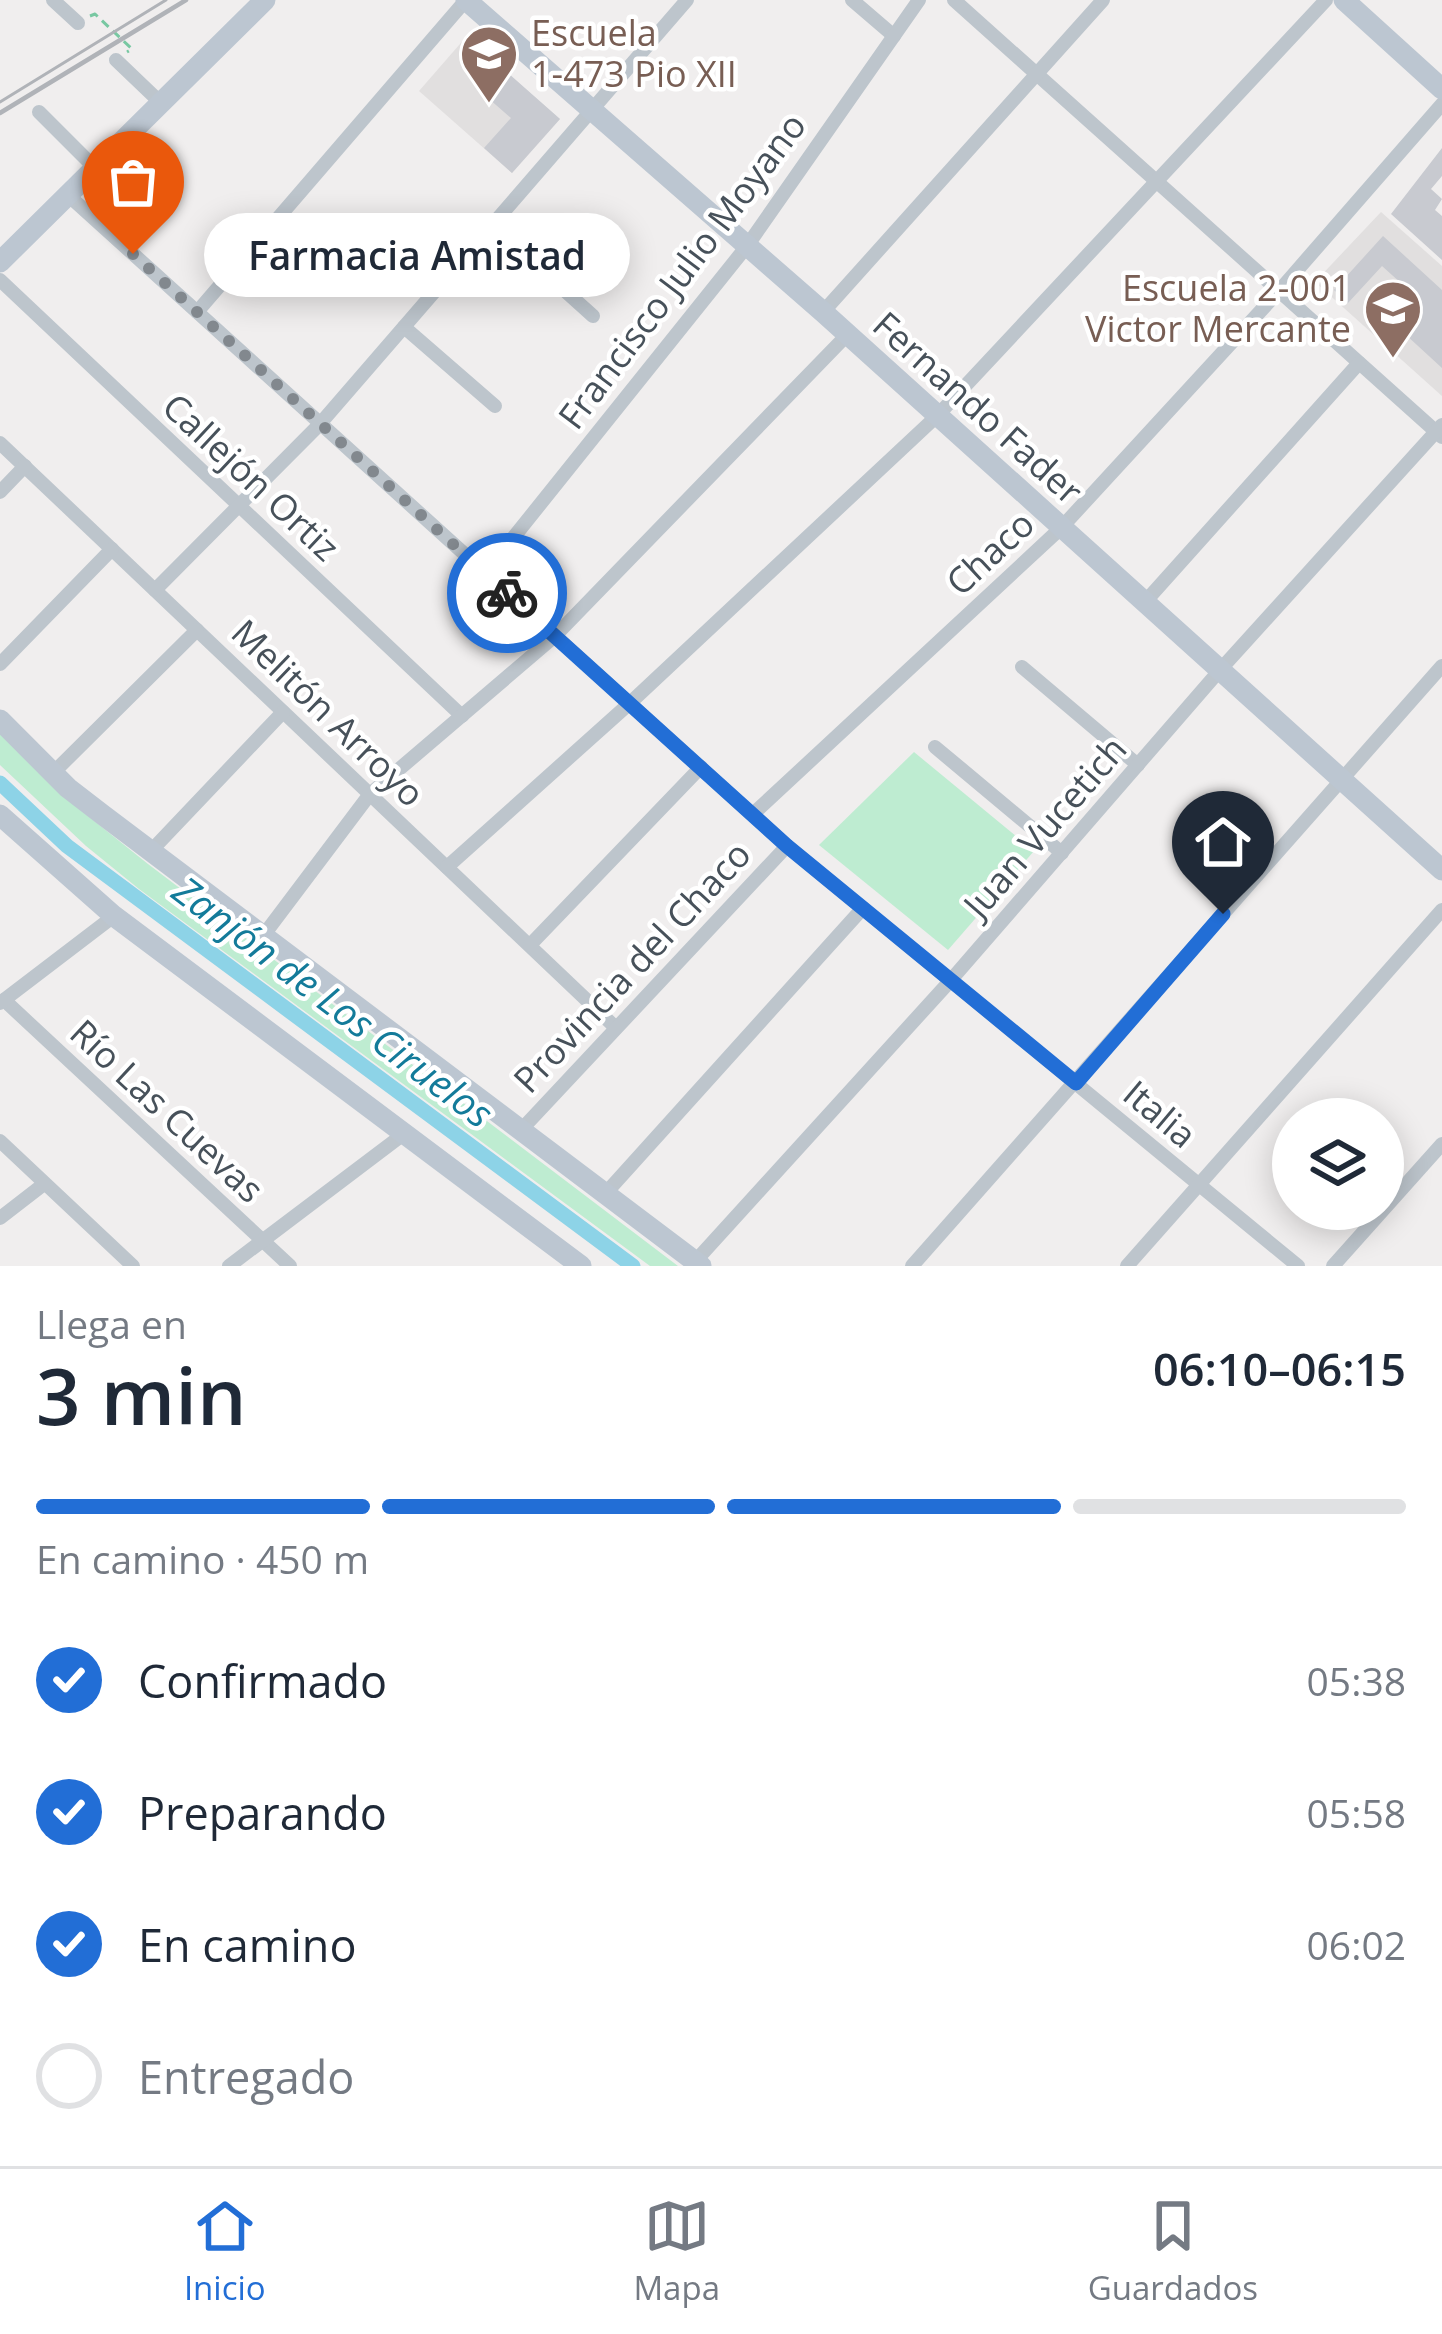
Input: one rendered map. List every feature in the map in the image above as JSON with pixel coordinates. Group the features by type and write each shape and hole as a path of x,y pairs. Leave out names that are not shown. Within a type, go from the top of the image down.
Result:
{"street":[{"path":"53,0 78,23"},
{"path":"0,262 265,0"},
{"path":"197,312 466,0"},
{"name":"Fernando Fader","path":"466,0 848,334 1442,870"},
{"path":"155,590 319,425 687,0"},
{"path":"852,0 893,37"},
{"name":"Francisco Julio Moyano","path":"485,573 747,246 919,0"},
{"path":"954,0 1440,431"},
{"path":"823,312 1103,0"},
{"path":"447,867 938,415 1326,0"},
{"path":"1344,0 1442,89"},
{"path":"116,60 162,104"},
{"name":"Chaco","path":"753,814 1061,528 1279,291 1442,104"},
{"path":"39,112 95,168"},
{"name":"Italia","path":"68,195 787,846 1298,1266"},
{"path":"492,225 593,316"},
{"name":"Callejón Ortiz","path":"0,280 462,716"},
{"path":"404,327 495,406"},
{"path":"263,936 370,794 555,636 848,334"},
{"path":"1145,602 1359,363"},
{"name":"Juan Vucetich","path":"696,1264 1220,670 1440,431"},
{"name":"Melitón Arroyo","path":"0,443 615,1027"},
{"path":"0,492 25,466"},
{"path":"0,664 112,549"},
{"path":"53,773 197,630"},
{"path":"912,1266 1442,666"},
{"path":"1022,667 1138,765"},
{"path":"150,852 283,712"},
{"path":"0,720 53,773 150,852 696,1264"},
{"path":"935,747 1062,853"},
{"path":"530,945 700,767"},
{"path":"0,815 114,916 581,1266"},
{"name":"Provincia del Chaco","path":"521,1130 787,846"},
{"path":"605,1194 863,908"},
{"path":"1127,1266 1442,910"},
{"path":"2,1002 114,916"},
{"name":"Río Las Cuevas","path":"2,1002 290,1266"},
{"path":"230,1266 405,1133"},
{"path":"0,1142 134,1266"},
{"path":"1333,1266 1442,1144"},
{"path":"0,1218 44,1184"}],"path":[{"path":"78,23 95,14 132,49 116,60"}],"shaded area":[{"name":"Escuela 1-473 Pio XII","path":"466,37 560,119 512,173 419,91"},
{"path":"1381,212 1442,266 1442,396 1315,282"}],"green space":[{"path":"0,733 58,792 148,864 678,1266 650,1266 139,889 0,765"},
{"path":"914,752 1034,851 948,950 819,845"}],"building":[{"path":"500,66 560,119 512,173 484,148 511,118 480,91"},
{"path":"1442,148 1442,176 1431,189 1442,199 1435,210 1442,216 1442,260 1391,214"},
{"path":"1383,236 1442,290 1442,368 1405,334 1391,349 1382,340 1395,326 1378,311 1402,284 1382,266 1348,303 1334,290"}],"waterway":[{"name":"Zanjón de Los Ciruelos","path":"0,783 67,846 633,1266"}],"tram line":[{"path":"0,102 166,0"}],"railway":[{"path":"0,113 186,0"}],"way so far":[{"path":"133,254 507,593"}],"place":[{"name":"Escuela 1-473 Pio XII","path":"489,105"},
{"name":"Farmacia Amistad","path":"133,254"},
{"name":"Escuela 2-001 Victor Mercante","path":"1393,360"}],"route":[{"path":"507,593 787,846 1076,1083 1223,914"}]}
